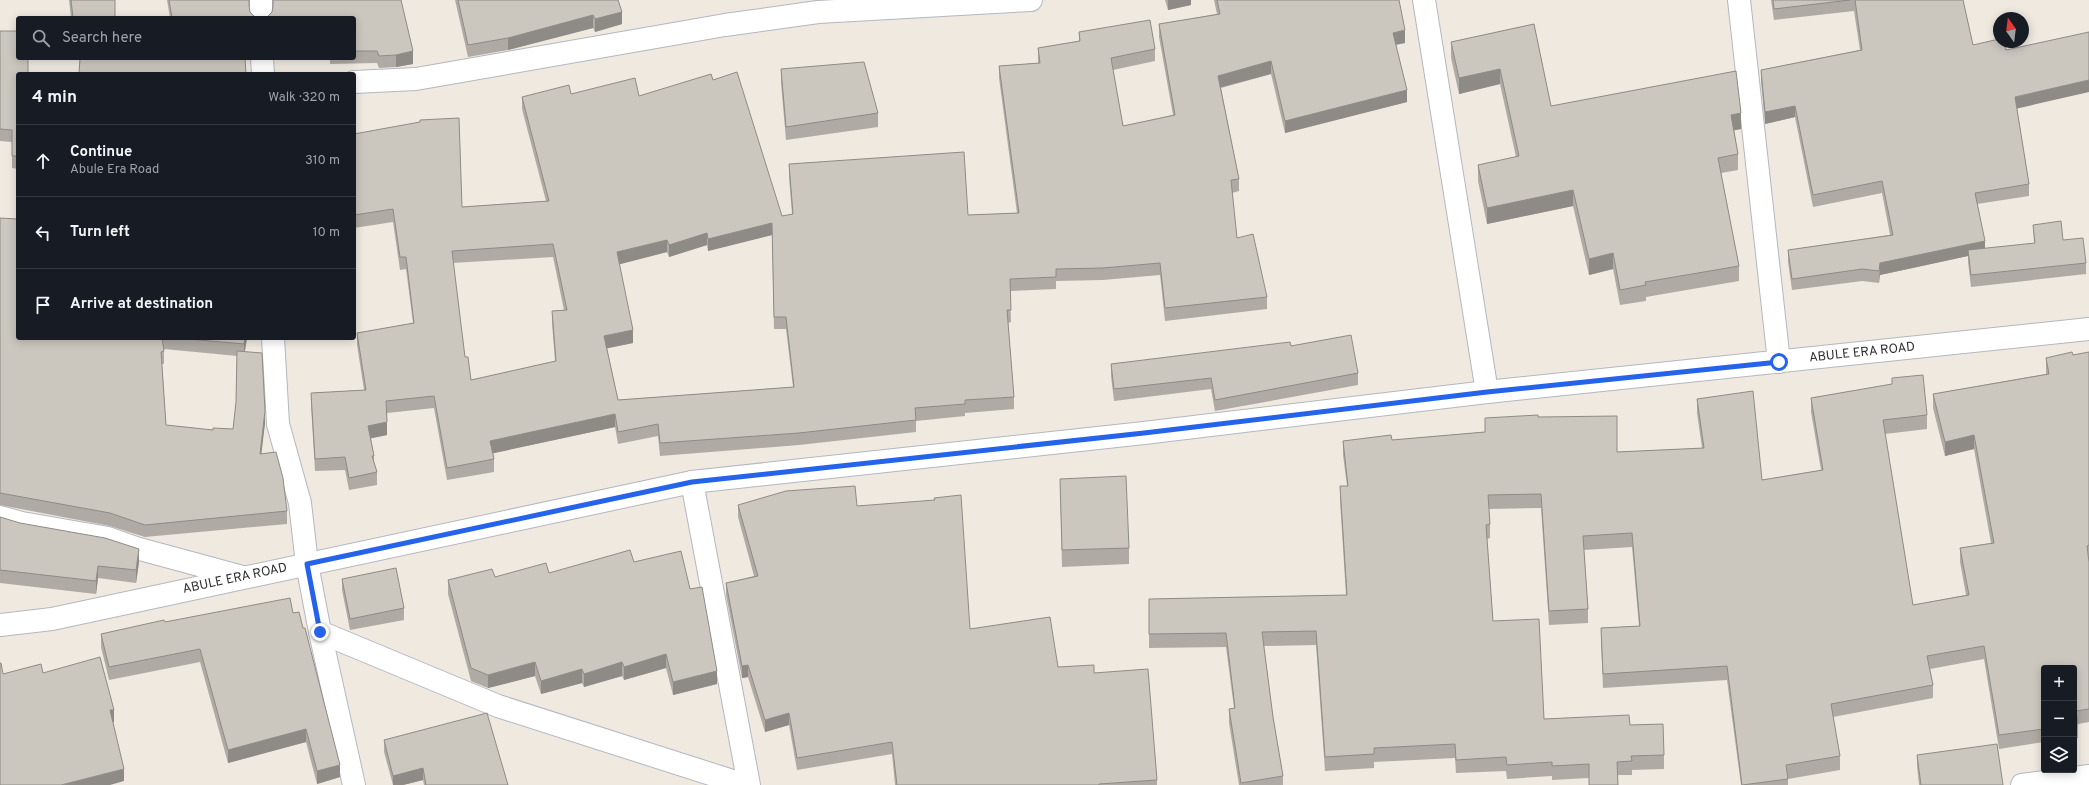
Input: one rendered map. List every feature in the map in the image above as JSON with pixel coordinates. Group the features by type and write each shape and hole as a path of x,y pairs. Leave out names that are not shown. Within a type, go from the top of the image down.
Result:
{"street":[{"path":"261,0 261,16"},
{"path":"356,82 416,79 725,25 818,12 1031,0"},
{"path":"1424,0 1487,392"},
{"path":"1739,0 1779,362"},
{"path":"262,60 263,72"},
{"name":"ABULE ERA ROAD","path":"0,625 52,619 692,482 1144,433 1487,392 2089,329"},
{"path":"273,340 278,424 300,503 307,564 320,632 354,785"},
{"path":"692,482 749,785"},
{"path":"0,517 22,523 108,538 136,548 243,578"},
{"path":"320,632 498,706 745,785"},
{"path":"2022,785 2089,776"}],"building":[{"path":"71,0 115,0 115,16 73,16"},
{"path":"169,0 249,0 250,12 254,16 172,16"},
{"path":"273,0 401,0 413,51 396,55 379,56 377,51 356,51 356,16 268,16 272,12"},
{"path":"458,0 618,0 622,12 595,19 593,15 508,38 468,45"},
{"path":"1217,0 1399,0 1405,30 1393,33 1407,90 1285,121 1271,61 1218,76 1239,179 1231,180 1237,238 1253,234 1267,297 1165,308 1160,263 1103,268 1056,269 1056,277 1010,279 1011,310 1007,310 1014,397 965,400 965,404 915,408 916,420 799,433 660,443 658,424 618,432 615,414 490,441 494,459 447,468 434,396 386,401 387,422 368,426 374,456 372,456 377,472 349,478 345,457 315,459 311,393 366,390 357,333 414,323 406,257 400,257 393,209 356,215 356,134 420,122 420,120 459,118 462,207 549,201 522,97 569,85 571,94 635,78 639,96 711,74 713,80 737,72 782,216 793,214 789,164 964,152 968,215 1019,213 999,66 1040,63 1038,48 1080,41 1079,32 1150,20 1155,49 1111,58 1123,126 1175,115 1159,24 1220,14","holes":["772,223 774,317 786,317 794,387 618,400 604,336 633,330 617,252 667,240 669,245 707,233 708,239","553,244 567,310 552,311 556,361 471,380 468,357 465,357 452,251"]},
{"path":"1773,0 1850,0 1774,9"},
{"path":"1855,0 1963,0 1973,45 1993,40 1993,48 2006,48 2006,50 2029,48 2029,45 2089,32 2089,80 2015,97 2029,184 1975,193 1985,241 1880,263 1879,271 1862,269 1792,279 1788,250 1893,235 1882,181 1813,195 1795,106 1765,112 1761,70 1862,50"},
{"path":"1534,24 1551,106 1736,71 1741,113 1731,115 1738,154 1718,158 1739,266 1645,282 1646,285 1620,290 1613,253 1589,259 1573,190 1487,208 1478,165 1519,156 1500,69 1459,78 1451,42"},
{"path":"0,31 16,31 16,60 28,60 28,72 16,72 16,156 12,156 12,130 0,129"},
{"path":"80,60 245,60 246,72 79,72"},
{"path":"864,62 878,113 786,127 781,69"},
{"path":"0,218 16,219 16,340 162,340 164,351 161,352 166,425 213,430 213,428 233,429 236,402 237,351 262,353 265,411 260,454 276,452 283,478 287,511 145,525 110,513 0,493"},
{"path":"2061,221 2063,240 2083,238 2086,263 1971,275 1968,250 2035,243 2033,225"},
{"path":"1351,335 1358,373 1215,400 1211,378 1114,389 1111,364 1290,342 1291,346"},
{"path":"199,340 245,340 244,344"},
{"path":"2072,352 2073,355 2089,352 2089,545 2087,546 2089,562 2089,709 2077,711 2077,665 2041,665 2041,729 1999,735 1984,646 1927,656 1933,685 1831,704 1840,756 1786,765 1788,779 1742,785 1727,666 1603,674 1601,628 1640,626 1632,533 1583,536 1588,609 1549,611 1541,494 1488,495 1490,524 1486,525 1493,621 1539,619 1544,719 1629,715 1630,725 1663,724 1664,755 1631,756 1632,761 1617,762 1618,785 1589,785 1589,764 1552,766 1552,762 1507,765 1506,757 1456,760 1455,744 1374,748 1374,754 1325,757 1316,631 1262,632 1273,717 1283,776 1241,783 1229,709 1235,708 1226,633 1149,634 1149,599 1347,595 1340,486 1348,486 1343,441 1391,435 1392,440 1485,432 1485,418 1538,415 1538,417 1617,416 1617,452 1704,448 1697,399 1753,391 1762,480 1823,470 1811,398 1892,384 1892,378 1923,375 1927,415 1883,420 1913,605 1969,595 1960,548 1994,543 1974,435 1945,442 1933,394 2049,374 2046,358"},
{"path":"1126,476 1129,548 1062,550 1060,479"},
{"path":"855,486 857,506 935,500 934,498 961,495 970,629 1050,617 1058,667 1094,665 1094,673 1148,669 1157,780 1099,785 897,785 892,742 797,758 789,713 765,720 748,665 742,666 726,583 758,576 738,505 786,491"},
{"path":"0,517 20,523 105,538 139,549 136,570 98,566 96,581 0,570"},
{"path":"630,550 634,562 681,551 690,589 702,587 717,671 673,682 666,654 624,667 622,662 584,674 582,669 541,681 535,662 488,675 471,668 448,580 492,569 495,577 546,563 549,573"},
{"path":"396,568 404,608 350,619 342,579"},
{"path":"290,598 293,613 299,612 303,628 305,628 340,765 317,771 306,729 228,750 200,649 109,667 101,634 164,620 165,622"},
{"path":"100,657 114,710 110,710 124,769 61,785 0,785 0,663 3,674 41,664 43,673"},
{"path":"487,713 508,785 426,785 423,768 393,776 384,740"},
{"path":"1997,744 2003,785 1921,785 1917,755"}],"route":[{"path":"320,632 307,564 692,482 1014,448 1487,392 1779,362"}]}
